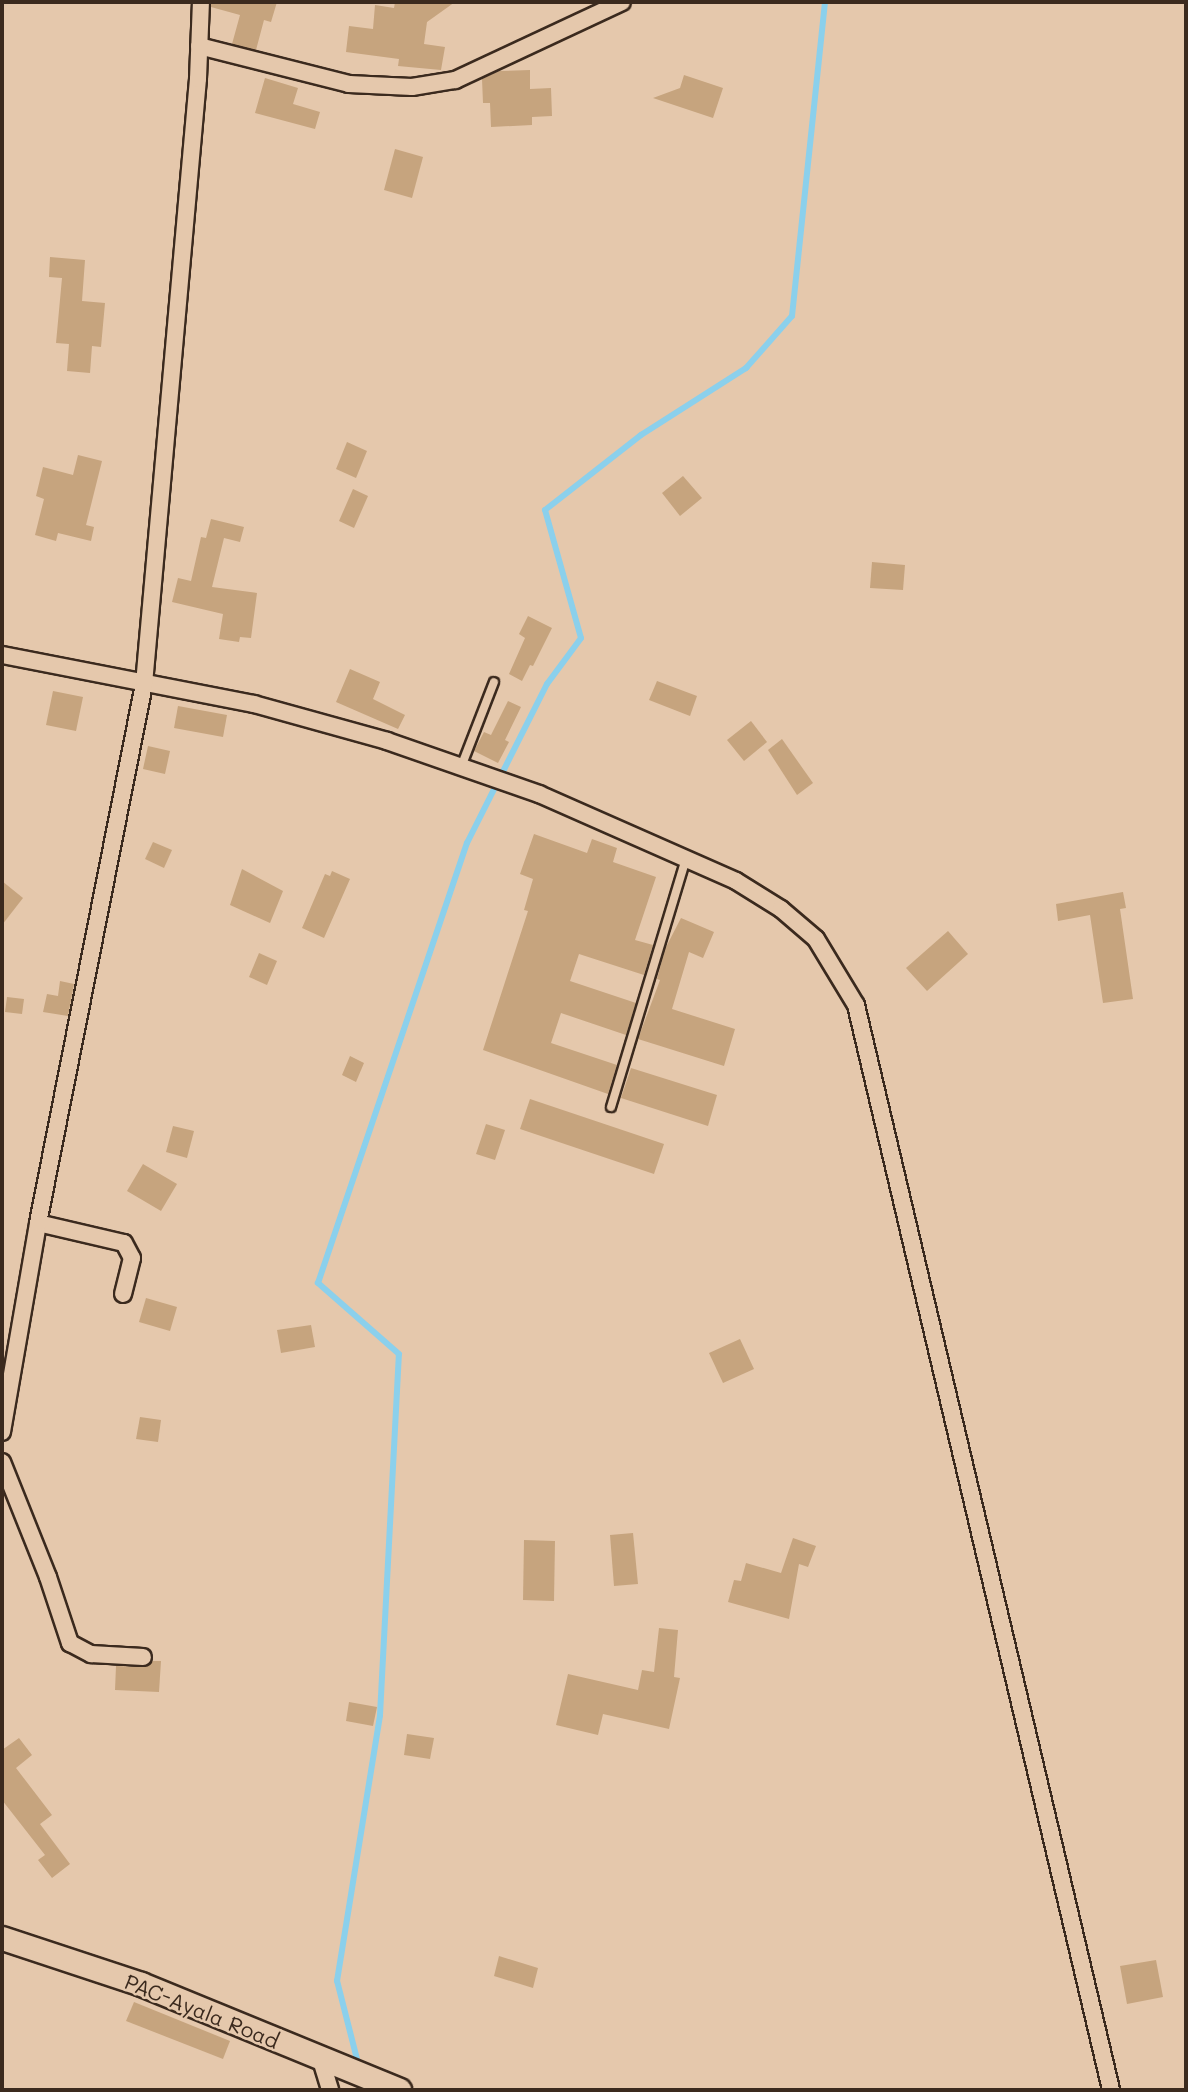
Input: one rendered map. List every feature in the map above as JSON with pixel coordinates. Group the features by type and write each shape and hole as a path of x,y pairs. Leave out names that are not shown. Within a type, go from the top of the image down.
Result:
{"street":[{"path":"2,1432 38,1223 144,684 201,2"},
{"path":"199,46 349,84 412,87 454,80 622,2"},
{"path":"2,655 254,704 387,741 539,794 736,881 781,909 816,939 856,1005 1111,2090"},
{"path":"38,1223 124,1244 132,1258 124,1294"},
{"path":"2,1462 48,1577 70,1643 91,1654 143,1657"},
{"name":"PAC-Ayala Road","path":"2,1938 141,1984 398,2090"},
{"path":"328,2063 330,2090"}],"lane":[{"path":"461,767 494,682"},
{"path":"611,1107 687,859"}],"building":[{"path":"211,2 277,2 271,22 264,20 256,50 232,44 240,15 211,7"},
{"path":"395,2 455,2 427,22 424,44 445,47 441,70 398,66 399,59 346,52 349,26 373,29 375,5 394,8"},
{"path":"530,70 530,89 551,88 552,116 532,117 532,125 491,127 490,103 483,103 482,79 499,71"},
{"path":"684,75 723,88 713,118 653,98 680,88"},
{"path":"265,78 298,88 293,104 320,112 315,129 255,113"},
{"path":"395,149 423,157 412,198 384,190"},
{"path":"50,257 85,260 82,301 105,303 101,347 92,346 90,373 67,371 69,344 56,343 62,278 49,277"},
{"path":"347,442 367,451 356,478 336,469"},
{"path":"78,455 102,461 86,525 94,527 91,541 58,533 56,541 35,535 44,499 36,496 43,467 73,475"},
{"path":"683,476 702,498 680,516 662,493"},
{"path":"353,489 368,496 354,528 339,521"},
{"path":"211,519 244,527 240,542 224,538 212,587 257,593 251,638 240,637 239,642 219,639 223,614 172,602 178,578 191,581 201,537 206,538"},
{"path":"872,562 905,565 903,590 870,588"},
{"path":"528,616 552,628 533,666 530,665 522,681 509,674 525,638 519,634"},
{"path":"350,669 380,682 373,699 405,715 398,729 336,702"},
{"path":"657,681 697,696 690,716 649,700"},
{"path":"53,691 83,697 76,731 46,725"},
{"path":"508,701 521,707 505,740 509,742 498,763 474,751 484,732 491,735"},
{"path":"178,706 227,715 223,737 174,728"},
{"path":"751,721 767,742 744,761 727,740"},
{"path":"782,739 813,783 797,795 768,750"},
{"path":"148,746 170,751 165,774 143,769"},
{"path":"534,834 587,853 592,839 617,848 613,862 656,877 635,940 653,945 644,975 579,954 570,981 636,1003 626,1035 561,1013 551,1043 617,1065 608,1094 483,1050 528,911 524,910 533,879 520,874"},
{"path":"153,842 172,850 164,868 145,859"},
{"path":"242,869 283,891 270,923 230,905"},
{"path":"332,871 350,879 324,938 302,928 325,874 330,876"},
{"path":"2,881 23,898 2,925"},
{"path":"1123,892 1126,908 1120,909 1133,999 1103,1003 1090,915 1058,921 1056,904"},
{"path":"681,918 714,932 703,958 689,952 672,1009 735,1029 724,1066 638,1039 660,980 657,979 665,949"},
{"path":"948,931 968,954 927,991 906,968"},
{"path":"259,953 277,961 267,985 249,977"},
{"path":"60,981 74,984 68,1016 43,1012 47,994 58,996"},
{"path":"7,997 24,999 22,1014 5,1012"},
{"path":"350,1056 364,1063 356,1082 342,1075"},
{"path":"631,1068 717,1095 708,1126 621,1098"},
{"path":"530,1099 664,1144 654,1174 520,1129"},
{"path":"486,1124 505,1130 495,1160 476,1154"},
{"path":"173,1126 194,1131 187,1158 166,1152"},
{"path":"143,1164 177,1184 161,1211 127,1191"},
{"path":"146,1298 177,1307 170,1331 139,1322"},
{"path":"311,1325 315,1347 281,1353 277,1330"},
{"path":"740,1339 754,1369 723,1383 709,1353"},
{"path":"140,1417 161,1420 158,1442 136,1439"},
{"path":"633,1533 638,1584 614,1586 610,1535"},
{"path":"793,1538 816,1546 808,1567 799,1564 789,1619 728,1602 734,1580 741,1581 746,1563 781,1573"},
{"path":"524,1540 555,1541 554,1601 523,1600"},
{"path":"659,1628 678,1630 674,1677 680,1678 669,1729 603,1714 598,1735 556,1725 568,1674 638,1690 642,1670 654,1672"},
{"path":"153,1661 161,1661 159,1692 115,1690 116,1666 143,1667"},
{"path":"349,1702 377,1707 373,1726 346,1721"},
{"path":"407,1734 434,1738 430,1759 404,1755"},
{"path":"19,1738 32,1755 16,1768 52,1815 40,1824 70,1864 52,1878 38,1860 45,1855 2,1800 2,1750"},
{"path":"499,1956 538,1968 533,1988 494,1976"},
{"path":"1156,1960 1163,1997 1127,2004 1120,1966"},
{"path":"134,2002 230,2041 223,2059 126,2021"}],"waterway":[{"path":"359,2067 337,1981 380,1715 399,1354 318,1283 467,843 547,684 581,638 545,510 641,435 746,368 792,316 825,2"}]}
